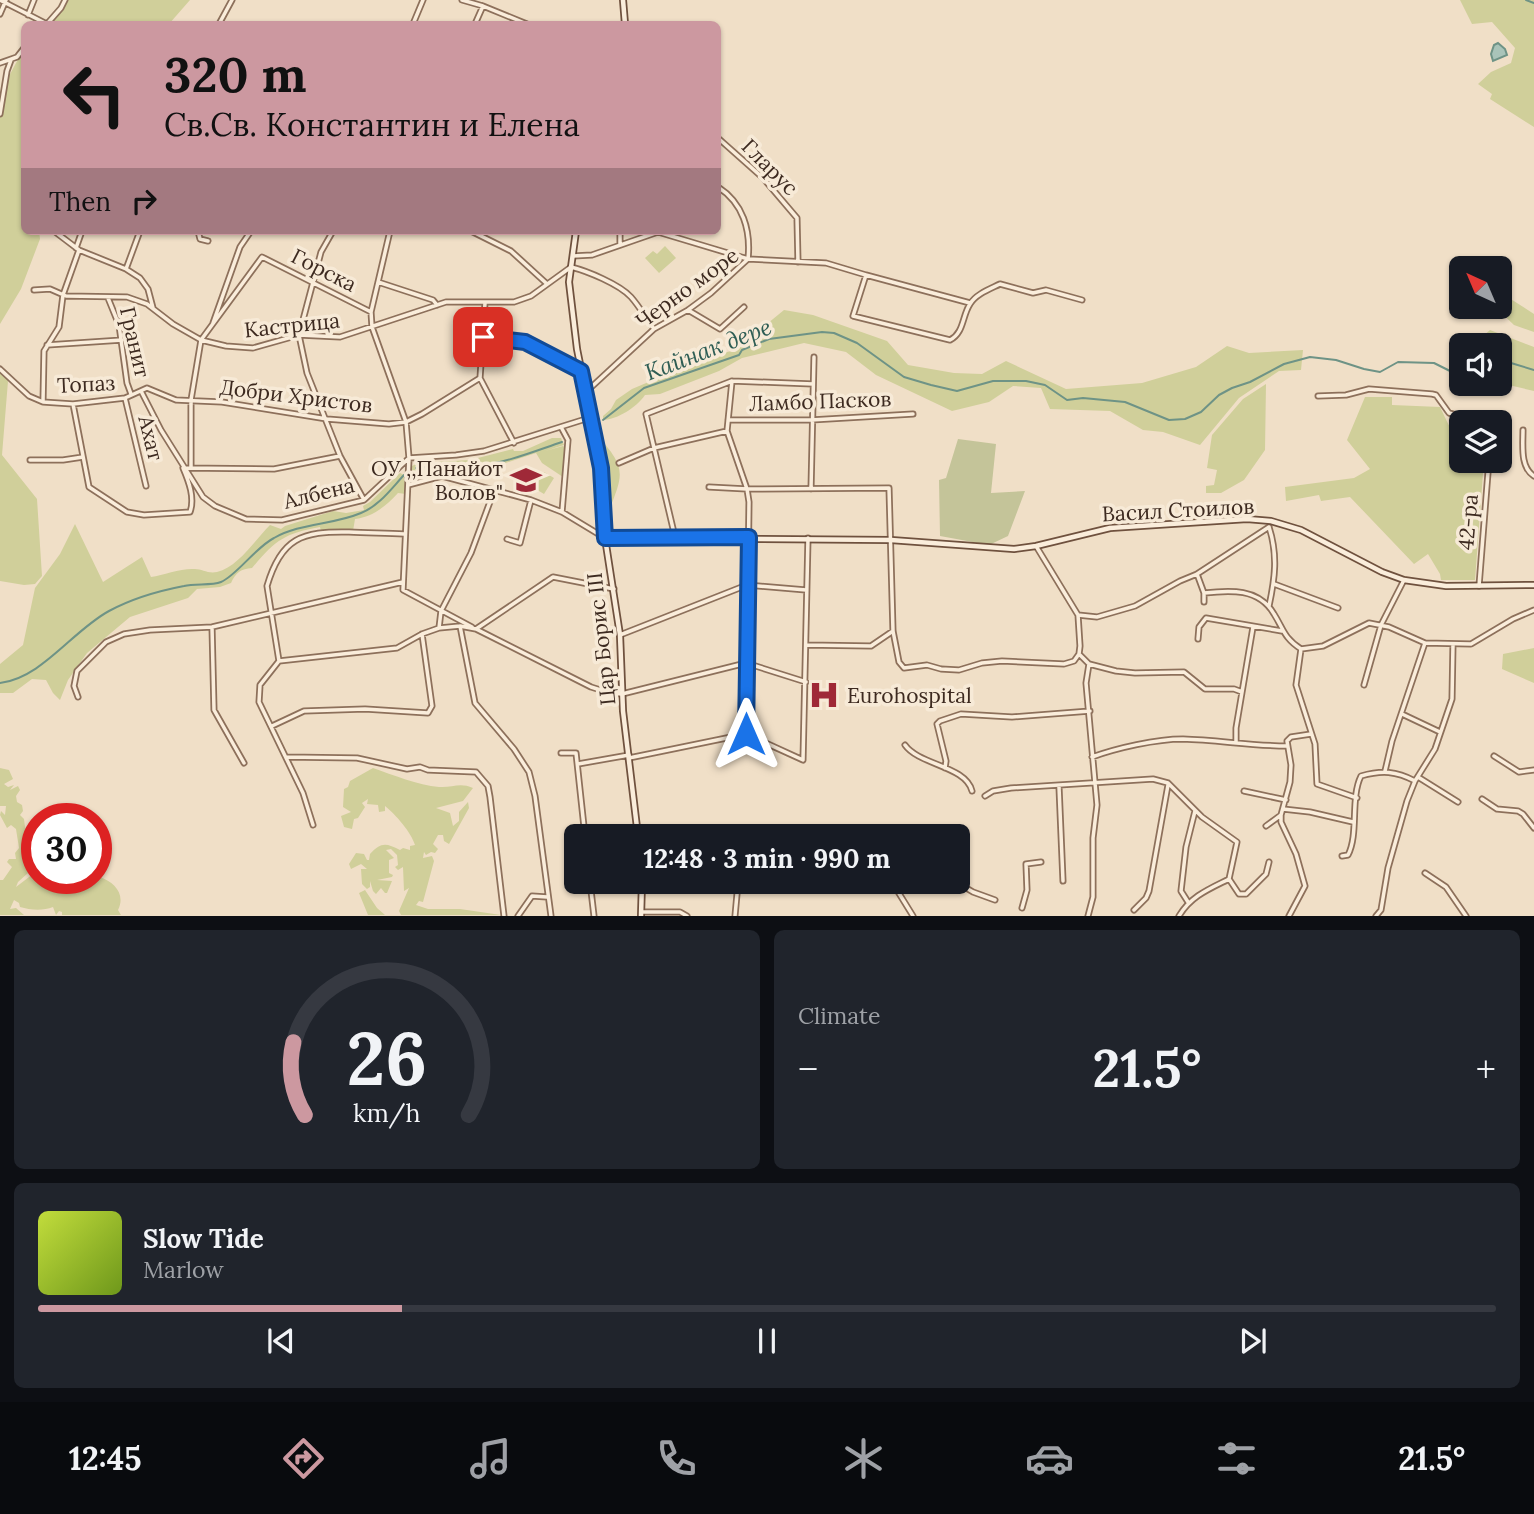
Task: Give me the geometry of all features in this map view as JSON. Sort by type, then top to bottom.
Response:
[{"type":"street","points":[[28,15],[34,0]]},
{"type":"street","points":[[50,21],[65,0]]},
{"type":"street","points":[[221,21],[232,0]]},
{"type":"street","points":[[414,21],[423,0]]},
{"type":"street","points":[[462,0],[520,21]]},
{"type":"street","points":[[624,0],[625,21]]},
{"type":"street","points":[[0,15],[4,1],[41,21]]},
{"type":"street","points":[[476,21],[483,6]]},
{"type":"street","points":[[0,114],[7,71],[11,60],[21,51]]},
{"type":"street","points":[[0,63],[11,60]]},
{"type":"street","name":"Гларус","points":[[721,141],[762,178],[797,218],[798,262]]},
{"type":"street","points":[[671,235],[748,259],[749,244],[744,218],[733,200],[721,190]]},
{"type":"street","points":[[59,235],[77,249],[134,274],[148,289],[153,310]]},
{"type":"street","points":[[43,402],[45,345],[59,327],[63,295],[81,235]]},
{"type":"street","points":[[126,269],[139,235]]},
{"type":"street","points":[[199,235],[200,239],[208,241]]},
{"type":"street","points":[[191,468],[191,400],[201,340],[213,325],[240,247],[248,235]]},
{"type":"street","points":[[331,235],[321,252],[299,335],[307,373],[340,456],[364,500]]},
{"type":"street","points":[[389,235],[371,312],[372,327],[406,422],[409,458],[403,590],[591,687],[610,693],[622,694],[746,663],[806,682]]},
{"type":"street","points":[[479,235],[511,251],[546,283]]},
{"type":"street","name":"Цар Борис III","points":[[576,235],[569,282],[581,371],[601,468],[605,538],[620,635],[622,694],[637,824]]},
{"type":"street","points":[[620,235],[620,244]]},
{"type":"street","points":[[573,256],[592,256],[646,235]]},
{"type":"street","name":"Горска","points":[[213,325],[262,257],[371,312]]},
{"type":"street","name":"Черно море","points":[[586,392],[654,329],[711,293],[748,259],[826,263],[970,303]]},
{"type":"street","points":[[570,267],[591,272],[599,279],[619,287],[630,296],[654,329]]},
{"type":"street","name":"Кастрица","points":[[34,290],[50,289],[63,295],[127,297],[146,304],[201,340],[226,346],[253,348],[299,335],[340,337],[437,305],[458,302],[514,302],[531,296],[570,267]]},
{"type":"street","points":[[866,275],[853,316],[950,340],[957,336],[970,303],[1000,284],[1033,293],[1046,290],[1082,300]]},
{"type":"street","name":"Кастрица","points":[[378,282],[433,300],[437,305]]},
{"type":"street","name":"Гранит","points":[[108,298],[118,325],[131,394]]},
{"type":"street","points":[[485,303],[480,377],[514,443]]},
{"type":"street","points":[[688,310],[720,328],[744,307]]},
{"type":"street","points":[[483,337],[525,342],[581,371]]},
{"type":"street","points":[[45,345],[121,340]]},
{"type":"street","points":[[811,489],[814,357]]},
{"type":"street","name":"Топаз","points":[[0,369],[29,396],[43,402],[73,404],[125,398],[141,391]]},
{"type":"street","name":"Добри Христов","points":[[141,391],[153,388],[170,398],[184,401],[222,401],[327,419],[389,424],[406,422],[422,414],[480,377]]},
{"type":"street","points":[[675,537],[646,414],[732,381],[813,384]]},
{"type":"street","points":[[732,381],[727,431],[747,489],[749,537],[746,734]]},
{"type":"street","points":[[1318,396],[1346,395],[1369,389],[1432,394],[1449,413]]},
{"type":"street","name":"Албена","points":[[141,391],[157,424],[203,497],[215,506],[246,519],[282,520],[364,500],[409,458]]},
{"type":"street","name":"Ахат","points":[[125,398],[146,486]]},
{"type":"street","points":[[73,404],[89,487],[127,512],[144,515],[190,512],[190,484],[183,468],[274,469],[340,456]]},
{"type":"street","name":"Ламбо Пасков","points":[[728,420],[811,420],[913,414]]},
{"type":"street","points":[[409,458],[456,456],[484,451],[592,417]]},
{"type":"street","points":[[561,427],[568,444],[562,512]]},
{"type":"street","points":[[1523,430],[1524,464],[1534,476]]},
{"type":"street","name":"Ламбо Пасков","points":[[619,463],[654,449],[727,431]]},
{"type":"street","points":[[30,460],[83,457]]},
{"type":"street","name":"42-ра","points":[[1479,586],[1488,473]]},
{"type":"street","points":[[408,485],[442,476],[531,500],[562,512],[605,538]]},
{"type":"street","points":[[709,487],[889,488],[893,631],[899,662],[901,667],[908,669],[927,665],[959,670],[982,663],[1002,661],[1064,664],[1074,661],[1079,654],[1079,615],[1036,547]]},
{"type":"street","points":[[439,628],[441,611],[471,553],[494,491]]},
{"type":"street","points":[[507,539],[520,543],[531,500]]},
{"type":"street","name":"Васил Стоилов","points":[[605,538],[891,540],[1014,549],[1036,547],[1110,528],[1247,519],[1315,536],[1382,572],[1404,580],[1438,586],[1534,585]]},
{"type":"street","points":[[1079,615],[1097,618],[1118,612],[1197,574],[1270,524],[1274,545],[1274,584],[1269,606]]},
{"type":"street","points":[[279,662],[267,586],[281,553],[297,539],[316,533],[404,534]]},
{"type":"street","points":[[577,762],[629,756],[746,734],[803,760],[808,538]]},
{"type":"street","points":[[1197,574],[1204,602]]},
{"type":"street","points":[[313,825],[303,793],[275,739],[272,726],[262,710],[258,693],[265,676],[279,662],[397,648],[439,628],[460,626],[476,629],[553,577],[614,589]]},
{"type":"street","points":[[1364,685],[1381,625],[1404,580]]},
{"type":"street","points":[[78,697],[74,686],[77,671],[113,638],[138,631],[212,627],[403,582]]},
{"type":"street","points":[[1274,584],[1338,608]]},
{"type":"street","points":[[620,635],[747,585],[806,590]]},
{"type":"street","points":[[1203,593],[1231,590],[1245,592],[1269,606],[1286,638],[1301,649],[1323,646],[1366,623],[1381,625],[1424,643],[1471,644],[1534,610]]},
{"type":"street","points":[[1198,639],[1199,627],[1206,618],[1282,631]]},
{"type":"street","points":[[460,626],[475,703],[514,749],[529,772],[535,796],[551,915]]},
{"type":"street","points":[[212,627],[214,710],[244,763]]},
{"type":"street","points":[[1236,743],[1236,728],[1253,627]]},
{"type":"street","points":[[806,645],[871,646],[893,631]]},
{"type":"street","points":[[272,726],[304,712],[365,709],[425,714],[431,710],[432,704],[422,634]]},
{"type":"street","points":[[1385,771],[1424,643]]},
{"type":"street","points":[[1376,915],[1381,910],[1392,851],[1417,779],[1436,749],[1453,693],[1453,644]]},
{"type":"street","points":[[1301,649],[1296,685],[1315,744],[1317,786],[1357,798]]},
{"type":"street","points":[[1079,654],[1089,664],[1116,671],[1184,672],[1205,689],[1234,689],[1242,692]]},
{"type":"street","points":[[1088,915],[1093,897],[1093,838],[1097,804],[1086,683],[1089,664]]},
{"type":"street","points":[[945,768],[946,761],[937,724],[950,716],[961,714],[1012,717],[1090,711]]},
{"type":"street","points":[[1402,714],[1440,732]]},
{"type":"street","points":[[1289,915],[1305,887],[1296,854],[1281,822],[1291,772],[1287,741],[1290,737],[1311,734]]},
{"type":"street","points":[[1092,757],[1122,747],[1173,740],[1287,746]]},
{"type":"street","points":[[905,745],[913,753],[965,779],[972,789]]},
{"type":"street","points":[[561,753],[576,753],[584,824]]},
{"type":"street","points":[[1494,756],[1519,772],[1534,770]]},
{"type":"street","points":[[286,757],[357,758],[407,769],[421,767],[428,770],[475,772],[488,786],[504,915]]},
{"type":"street","points":[[1342,856],[1348,855],[1350,851],[1361,776],[1385,771],[1399,773],[1417,779],[1458,802]]},
{"type":"street","points":[[985,796],[993,791],[1011,788],[1153,779],[1168,783],[1195,811],[1237,842],[1229,879],[1239,894],[1244,895],[1264,877],[1269,862]]},
{"type":"street","points":[[1134,911],[1149,891],[1168,783]]},
{"type":"street","points":[[1059,787],[1063,881]]},
{"type":"street","points":[[1244,791],[1286,800]]},
{"type":"street","points":[[1482,799],[1497,809],[1518,811],[1534,828]]},
{"type":"street","points":[[1283,809],[1353,822]]},
{"type":"street","points":[[1188,902],[1181,891],[1186,847],[1195,811]]},
{"type":"street","points":[[1266,825],[1281,815]]},
{"type":"street","points":[[1023,908],[1027,890],[1026,864],[1041,862]]},
{"type":"street","points":[[1425,873],[1446,887],[1466,915]]},
{"type":"street","points":[[1179,915],[1188,902],[1229,879]]},
{"type":"street","points":[[970,890],[995,900]]},
{"type":"street","points":[[592,894],[594,915]]},
{"type":"street","points":[[642,894],[641,914],[680,912],[686,915]]},
{"type":"street","points":[[735,915],[737,894]]},
{"type":"street","points":[[900,894],[913,915]]},
{"type":"street","points":[[518,915],[532,896],[547,897]]},
{"type":"shaded area","points":[[65,0],[190,0],[172,21],[48,21]]},
{"type":"shaded area","points":[[1460,0],[1534,0],[1534,127],[1490,99],[1492,94],[1478,84],[1491,72],[1511,63],[1515,48],[1492,22],[1472,24]]},
{"type":"shaded area","points":[[1498,43],[1507,55],[1493,61],[1491,54],[1494,45]]},
{"type":"shaded area","points":[[21,54],[21,235],[40,235],[40,239],[21,289],[0,324],[0,93]]},
{"type":"shaded area","points":[[665,246],[676,258],[659,273],[645,258],[653,251],[657,254]]},
{"type":"shaded area","points":[[1512,300],[1534,314],[1534,332],[1514,325],[1508,319],[1512,319]]},
{"type":"shaded area","points":[[784,310],[813,315],[887,341],[908,365],[954,373],[982,374],[1006,361],[1066,389],[1142,383],[1196,367],[1227,346],[1249,353],[1303,350],[1301,370],[1279,371],[1239,398],[1200,445],[1163,432],[1143,430],[1110,411],[1050,409],[1041,388],[1013,386],[989,402],[952,411],[876,375],[846,352],[804,343],[742,358],[719,371],[660,394],[645,395],[626,412],[603,420],[603,416],[616,400],[632,389],[708,357],[735,350]]},
{"type":"shaded area","points":[[1512,338],[1534,347],[1534,391],[1512,386]]},
{"type":"shaded area","points":[[0,369],[8,381],[2,455],[37,499],[42,576],[35,584],[0,581]]},
{"type":"shaded area","points":[[1266,384],[1265,450],[1244,480],[1221,493],[1206,493],[1206,486],[1214,485],[1217,470],[1207,468],[1212,435],[1243,399]]},
{"type":"shaded area","points":[[1365,397],[1392,397],[1392,405],[1440,407],[1449,426],[1449,473],[1483,473],[1475,580],[1441,580],[1428,554],[1414,564],[1350,497],[1321,501],[1319,495],[1286,501],[1285,487],[1354,478],[1370,469],[1347,440]]},
{"type":"shaded area","points":[[596,434],[614,457],[620,474],[606,519]]},
{"type":"shaded area","points":[[552,438],[561,438],[564,445],[545,451],[563,446],[566,448],[563,477],[542,463],[536,453],[475,473],[446,472],[412,476],[412,466],[418,463],[470,460],[513,449],[523,451]]},
{"type":"shaded area","points":[[544,472],[554,478],[544,494],[534,488]]},
{"type":"shaded area","points":[[400,473],[404,475],[406,494],[398,493],[379,510],[355,519],[353,531],[321,531],[320,527],[297,532],[274,545],[252,568],[239,572],[231,583],[197,589],[188,598],[130,617],[87,653],[68,680],[60,700],[46,680],[32,679],[13,693],[0,693],[0,664],[23,645],[35,588],[60,554],[75,524],[103,582],[142,557],[151,577],[190,569],[217,572],[239,559],[270,525],[281,529],[333,511],[346,513],[364,510],[363,506]]},
{"type":"shaded area","points":[[1534,648],[1534,683],[1502,669],[1503,654]]},
{"type":"shaded area","points":[[0,768],[9,770],[13,779],[4,784],[8,787],[14,785],[10,790],[18,786],[20,790],[16,796],[17,802],[21,804],[21,879],[16,887],[21,883],[21,894],[112,894],[112,884],[120,894],[118,910],[121,915],[62,915],[59,911],[56,915],[53,907],[28,909],[20,907],[14,900],[10,909],[16,908],[24,915],[0,915],[0,880],[3,880],[12,867],[7,862],[9,859],[16,859],[15,853],[19,848],[16,829],[11,825],[7,828],[0,815],[1,811],[5,815],[6,806],[0,806]]},
{"type":"shaded area","points":[[373,768],[431,786],[464,785],[473,788],[463,801],[436,808],[450,813],[453,826],[459,821],[459,812],[468,802],[469,808],[449,844],[444,841],[443,835],[438,835],[433,844],[438,849],[435,853],[426,855],[424,852],[423,858],[432,856],[434,861],[423,902],[419,901],[416,905],[428,909],[460,909],[501,915],[401,915],[399,911],[409,888],[404,891],[403,867],[398,870],[395,867],[398,865],[397,855],[391,849],[386,850],[394,858],[389,860],[389,873],[393,875],[377,880],[392,881],[387,893],[381,888],[376,894],[370,881],[370,887],[367,889],[362,884],[361,869],[367,869],[361,864],[351,869],[349,864],[356,853],[364,854],[369,860],[370,854],[377,847],[387,845],[400,850],[410,850],[410,846],[415,845],[407,829],[394,814],[385,806],[385,811],[379,812],[378,805],[367,804],[368,799],[362,803],[365,807],[358,818],[354,819],[352,829],[344,827],[341,816],[351,812],[343,807],[344,789],[350,781]]},
{"type":"shaded area","points":[[365,890],[385,915],[368,915],[359,893]]},
{"type":"green space","points":[[958,439],[996,444],[991,493],[1025,491],[1008,536],[989,545],[940,536],[939,480],[946,478]]},
{"type":"waterway","points":[[1526,0],[1534,3]]},
{"type":"waterway","name":"Кайнак дере","points":[[603,420],[644,388],[739,355],[742,350],[769,339],[822,332],[834,333],[857,343],[904,377],[931,385],[957,391],[993,381],[1026,381],[1045,385],[1067,400],[1083,398],[1125,402],[1169,420],[1185,419],[1201,412],[1219,395],[1232,388],[1284,364],[1310,357],[1336,360],[1380,372],[1398,362],[1434,363],[1449,370]]},
{"type":"waterway","name":"Кайнак дере","points":[[1512,363],[1534,370]]},
{"type":"waterway","name":"Кайнак дере","points":[[416,468],[488,464],[562,442]]},
{"type":"waterway","name":"Кайнак дере","points":[[0,683],[30,672],[95,620],[118,606],[165,590],[221,582],[267,542],[284,533],[350,517],[367,510],[384,497],[404,475]]},
{"type":"place","name":"ОУ ,,Панайот Волов\"","points":[[526,480]]},
{"type":"place","name":"Eurohospital","points":[[824,695]]},
{"type":"route","points":[[483,337],[525,342],[581,371],[601,468],[605,538],[749,537],[746,734]]}]
